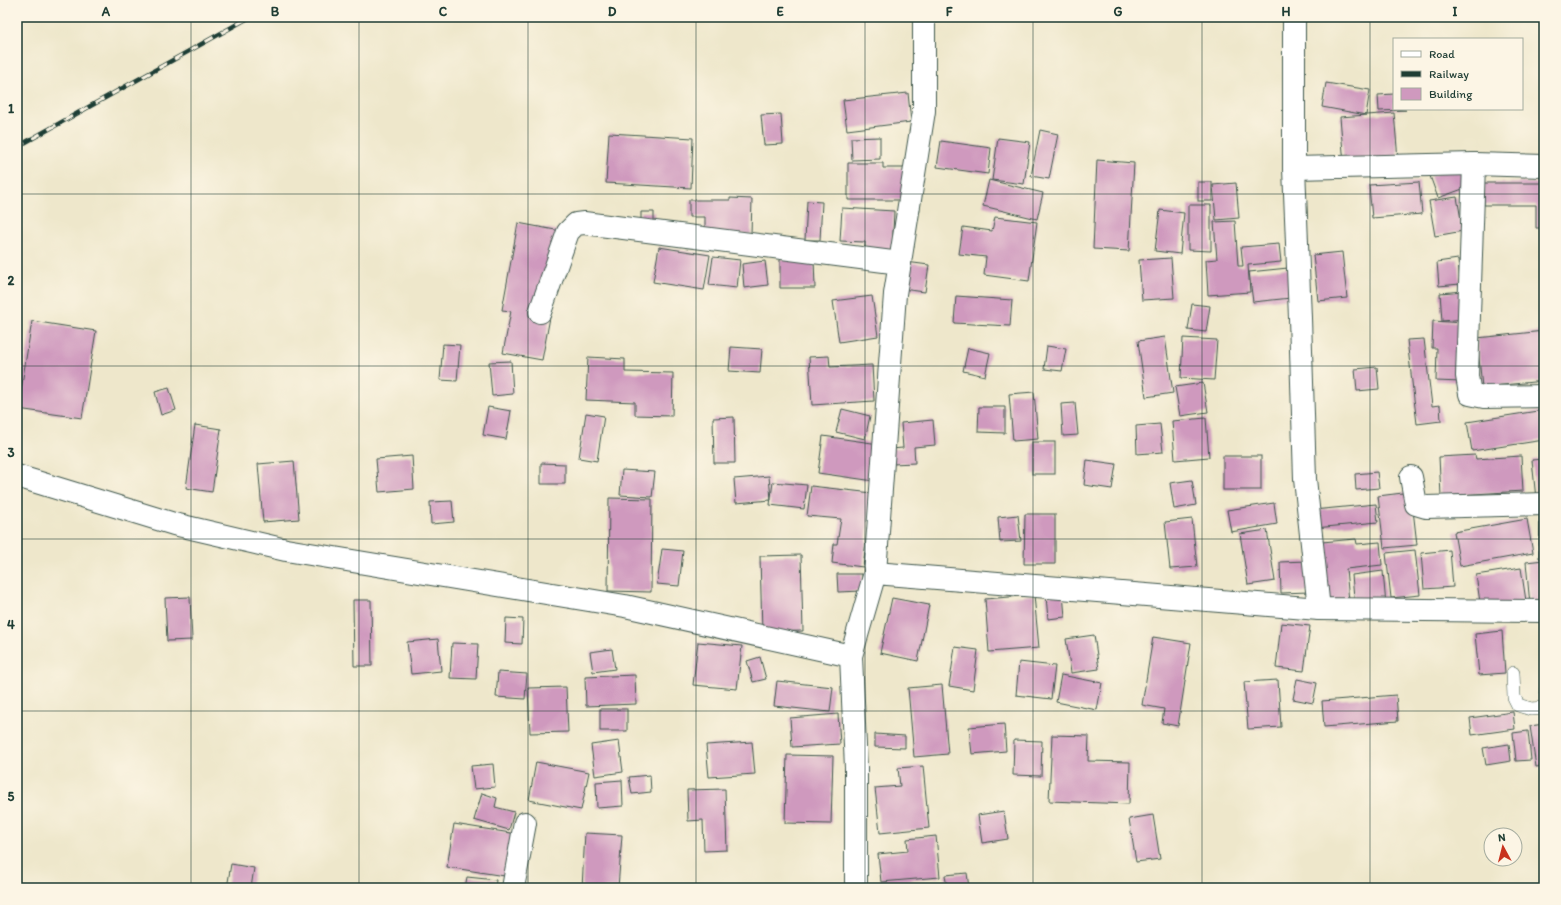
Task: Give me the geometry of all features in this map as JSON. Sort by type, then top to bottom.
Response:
[{"type":"street","points":[[856,888],[856,768],[851,656],[875,573],[895,294],[924,111],[924,17]]},
{"type":"street","points":[[1294,17],[1294,168],[1305,479],[1319,609]]},
{"type":"street","points":[[1294,168],[1474,164],[1544,166]]},
{"type":"street","points":[[1474,164],[1467,376],[1470,394],[1484,397],[1544,396]]},
{"type":"street","points":[[540,312],[568,232],[576,224],[584,223],[900,263]]},
{"type":"street","points":[[17,476],[174,524],[286,550],[625,606],[851,656]]},
{"type":"street","points":[[1411,477],[1414,499],[1416,504],[1420,506],[1544,504]]},
{"type":"street","points":[[875,573],[1319,609],[1544,611]]},
{"type":"street","points":[[513,888],[525,823]]},
{"type":"lane","points":[[1513,673],[1514,697],[1518,705],[1522,708],[1544,708]]},
{"type":"building","points":[[1326,83],[1370,90],[1366,115],[1322,107]]},
{"type":"building","points":[[908,93],[911,122],[847,130],[843,100]]},
{"type":"building","points":[[1393,94],[1393,110],[1406,110],[1379,111],[1378,95]]},
{"type":"building","points":[[1394,113],[1398,159],[1344,164],[1340,117]]},
{"type":"building","points":[[781,114],[783,144],[764,145],[761,115]]},
{"type":"building","points":[[1040,130],[1058,134],[1049,179],[1031,176]]},
{"type":"building","points":[[609,133],[693,138],[691,188],[606,183]]},
{"type":"building","points":[[880,137],[880,159],[852,160],[851,138]]},
{"type":"building","points":[[998,138],[1030,142],[1024,184],[992,180]]},
{"type":"building","points":[[941,141],[991,148],[988,174],[937,167]]},
{"type":"building","points":[[1097,160],[1134,163],[1129,251],[1093,249]]},
{"type":"building","points":[[848,163],[883,163],[883,168],[904,168],[904,200],[848,200]]},
{"type":"building","points":[[1460,166],[1468,187],[1438,198],[1430,176]]},
{"type":"building","points":[[989,180],[1043,193],[1037,219],[983,206]]},
{"type":"building","points":[[1198,182],[1212,182],[1212,201],[1198,201]]},
{"type":"building","points":[[1419,182],[1422,214],[1372,218],[1369,185]]},
{"type":"building","points":[[1236,183],[1239,218],[1216,220],[1213,185]]},
{"type":"building","points":[[1484,183],[1544,183],[1544,228],[1536,228],[1536,205],[1484,205]]},
{"type":"building","points":[[1457,197],[1463,231],[1435,236],[1429,201]]},
{"type":"building","points":[[730,198],[752,199],[751,234],[705,234],[705,217],[689,217],[689,200],[730,200]]},
{"type":"building","points":[[807,201],[822,202],[820,240],[805,240]]},
{"type":"building","points":[[1188,205],[1211,205],[1211,251],[1188,250]]},
{"type":"building","points":[[842,208],[894,211],[892,253],[865,252],[865,242],[840,241]]},
{"type":"building","points":[[1160,210],[1184,213],[1180,254],[1155,251]]},
{"type":"building","points":[[641,212],[654,212],[654,229],[641,228]]},
{"type":"building","points":[[995,217],[1037,222],[1029,281],[984,275],[986,257],[959,254],[963,227],[992,231]]},
{"type":"building","points":[[1235,221],[1238,266],[1243,266],[1241,247],[1279,244],[1281,262],[1248,265],[1250,292],[1208,295],[1206,260],[1217,259],[1214,222]]},
{"type":"building","points":[[518,223],[566,232],[542,360],[503,353],[511,311],[502,310]]},
{"type":"building","points":[[659,247],[710,255],[704,290],[653,282]]},
{"type":"building","points":[[1342,252],[1347,298],[1318,301],[1313,255]]},
{"type":"building","points":[[713,257],[740,260],[737,288],[709,285]]},
{"type":"building","points":[[1171,258],[1174,298],[1142,300],[1139,260]]},
{"type":"building","points":[[780,259],[814,259],[815,288],[780,288]]},
{"type":"building","points":[[1458,259],[1460,284],[1439,286],[1437,262]]},
{"type":"building","points":[[765,261],[768,285],[744,288],[742,264]]},
{"type":"building","points":[[906,262],[929,265],[925,292],[902,289]]},
{"type":"building","points":[[1288,268],[1291,298],[1253,302],[1249,272]]},
{"type":"building","points":[[1463,291],[1465,319],[1442,321],[1440,293]]},
{"type":"building","points":[[872,296],[878,336],[839,342],[833,301]]},
{"type":"building","points":[[956,296],[1012,300],[1010,326],[954,323]]},
{"type":"building","points":[[1192,304],[1210,306],[1206,332],[1188,330]]},
{"type":"building","points":[[32,321],[96,331],[82,418],[18,409]]},
{"type":"building","points":[[1433,321],[1464,323],[1461,382],[1436,381],[1437,348],[1432,348]]},
{"type":"building","points":[[1544,331],[1544,381],[1482,387],[1477,338]]},
{"type":"building","points":[[1165,337],[1173,393],[1146,397],[1138,341]]},
{"type":"building","points":[[1183,338],[1217,340],[1214,380],[1181,378]]},
{"type":"building","points":[[1424,339],[1432,406],[1440,405],[1441,421],[1417,424],[1407,340]]},
{"type":"building","points":[[443,344],[460,345],[457,381],[440,380]]},
{"type":"building","points":[[1047,346],[1066,349],[1062,371],[1044,369]]},
{"type":"building","points":[[731,347],[762,349],[760,373],[729,371]]},
{"type":"building","points":[[968,348],[990,353],[985,376],[963,371]]},
{"type":"building","points":[[829,356],[830,367],[872,365],[874,401],[812,405],[809,357]]},
{"type":"building","points":[[588,357],[625,359],[625,372],[673,373],[672,416],[635,415],[635,402],[586,400]]},
{"type":"building","points":[[511,361],[513,394],[492,396],[489,362]]},
{"type":"building","points":[[1377,367],[1379,389],[1357,391],[1355,369]]},
{"type":"building","points":[[1203,383],[1208,412],[1180,416],[1175,387]]},
{"type":"building","points":[[169,388],[176,410],[161,415],[155,392]]},
{"type":"building","points":[[1034,392],[1038,439],[1013,441],[1009,394]]},
{"type":"building","points":[[1075,403],[1078,435],[1063,436],[1061,404]]},
{"type":"building","points":[[488,407],[511,411],[506,439],[483,435]]},
{"type":"building","points":[[979,407],[1005,407],[1005,433],[978,432]]},
{"type":"building","points":[[842,409],[870,416],[865,439],[836,432]]},
{"type":"building","points":[[1544,410],[1544,440],[1472,451],[1467,422]]},
{"type":"building","points":[[586,413],[604,416],[597,461],[579,458]]},
{"type":"building","points":[[734,417],[735,463],[714,463],[713,418]]},
{"type":"building","points":[[1206,418],[1209,457],[1175,460],[1172,421]]},
{"type":"building","points":[[933,420],[935,445],[914,447],[915,463],[892,464],[891,449],[903,448],[901,423]]},
{"type":"building","points":[[1160,424],[1163,452],[1137,454],[1136,426]]},
{"type":"building","points":[[195,425],[221,429],[212,492],[186,488]]},
{"type":"building","points":[[823,436],[879,444],[874,481],[818,473]]},
{"type":"building","points":[[1032,442],[1055,442],[1055,474],[1032,474]]},
{"type":"building","points":[[1475,455],[1476,459],[1521,456],[1523,491],[1441,496],[1439,457]]},
{"type":"building","points":[[412,456],[414,489],[379,492],[376,459]]},
{"type":"building","points":[[1223,456],[1261,456],[1261,490],[1223,490]]},
{"type":"building","points":[[1544,459],[1544,498],[1536,499],[1532,460]]},
{"type":"building","points":[[1087,460],[1116,464],[1112,489],[1084,485]]},
{"type":"building","points":[[294,461],[299,519],[263,522],[258,464]]},
{"type":"building","points":[[541,463],[565,464],[565,484],[541,484]]},
{"type":"building","points":[[622,470],[655,472],[652,497],[620,495]]},
{"type":"building","points":[[1377,472],[1379,488],[1356,490],[1355,474]]},
{"type":"building","points":[[769,476],[771,500],[736,503],[734,479]]},
{"type":"building","points":[[1192,480],[1196,505],[1174,509],[1170,483]]},
{"type":"building","points":[[773,482],[807,485],[804,509],[770,505]]},
{"type":"building","points":[[811,486],[872,493],[863,567],[832,563],[834,544],[837,544],[841,519],[807,516]]},
{"type":"building","points":[[1411,492],[1417,545],[1384,548],[1378,496]]},
{"type":"building","points":[[609,498],[652,499],[651,592],[608,591]]},
{"type":"building","points":[[452,501],[454,522],[431,524],[430,502]]},
{"type":"building","points":[[1274,503],[1277,524],[1231,532],[1227,510]]},
{"type":"building","points":[[1376,504],[1378,522],[1315,528],[1313,510]]},
{"type":"building","points":[[1025,514],[1055,514],[1055,564],[1024,564]]},
{"type":"building","points":[[1018,515],[1021,541],[1000,542],[998,517]]},
{"type":"building","points":[[1540,516],[1544,516],[1544,559],[1539,558]]},
{"type":"building","points":[[1192,519],[1197,567],[1170,569],[1165,522]]},
{"type":"building","points":[[1527,519],[1533,553],[1460,566],[1454,532]]},
{"type":"building","points":[[1267,530],[1275,581],[1248,585],[1240,534]]},
{"type":"building","points":[[1356,539],[1357,544],[1380,542],[1382,565],[1346,569],[1349,601],[1327,603],[1322,542]]},
{"type":"building","points":[[662,549],[683,551],[679,586],[657,584]]},
{"type":"building","points":[[1415,550],[1420,595],[1391,598],[1386,553]]},
{"type":"building","points":[[1450,550],[1453,587],[1424,589],[1421,553]]},
{"type":"building","points":[[801,555],[803,631],[762,632],[760,556]]},
{"type":"building","points":[[1544,560],[1544,603],[1530,605],[1526,562]]},
{"type":"building","points":[[1307,561],[1309,592],[1281,593],[1280,562]]},
{"type":"building","points":[[1521,568],[1526,601],[1481,609],[1476,575]]},
{"type":"building","points":[[1383,571],[1386,605],[1355,608],[1352,575]]},
{"type":"building","points":[[837,574],[862,574],[862,591],[838,592]]},
{"type":"building","points":[[1063,594],[1065,617],[1048,619],[1046,596]]},
{"type":"building","points":[[1034,595],[1039,648],[989,652],[985,599]]},
{"type":"building","points":[[190,597],[192,640],[167,641],[165,598]]},
{"type":"building","points":[[892,598],[929,605],[918,661],[880,653]]},
{"type":"building","points":[[353,600],[371,600],[372,666],[354,666]]},
{"type":"building","points":[[506,618],[523,619],[522,644],[505,643]]},
{"type":"building","points":[[1281,623],[1310,626],[1304,671],[1276,668]]},
{"type":"building","points":[[1502,631],[1505,673],[1479,675],[1475,634]]},
{"type":"building","points":[[1094,635],[1099,669],[1071,673],[1066,639]]},
{"type":"building","points":[[1153,637],[1191,643],[1178,726],[1162,723],[1164,709],[1142,705]]},
{"type":"building","points":[[438,639],[441,671],[411,674],[407,642]]},
{"type":"building","points":[[698,642],[742,646],[737,689],[693,685]]},
{"type":"building","points":[[452,643],[478,644],[476,679],[450,678]]},
{"type":"building","points":[[955,647],[978,650],[973,690],[949,686]]},
{"type":"building","points":[[612,649],[615,669],[593,672],[590,652]]},
{"type":"building","points":[[760,657],[766,679],[753,682],[747,661]]},
{"type":"building","points":[[1019,662],[1055,666],[1051,699],[1016,695]]},
{"type":"building","points":[[498,672],[527,674],[525,699],[496,697]]},
{"type":"building","points":[[635,675],[636,704],[586,706],[585,677]]},
{"type":"building","points":[[1061,675],[1102,683],[1097,710],[1056,702]]},
{"type":"building","points":[[1297,679],[1317,683],[1313,703],[1293,699]]},
{"type":"building","points":[[1278,680],[1281,727],[1248,729],[1244,682]]},
{"type":"building","points":[[777,681],[833,687],[830,712],[774,706]]},
{"type":"building","points":[[942,685],[948,754],[914,757],[908,688]]},
{"type":"building","points":[[566,687],[568,732],[530,733],[528,688]]},
{"type":"building","points":[[1540,688],[1544,688],[1544,703],[1541,704]]},
{"type":"building","points":[[1396,695],[1398,721],[1324,727],[1322,701]]},
{"type":"building","points":[[600,709],[627,709],[627,731],[600,731]]},
{"type":"building","points":[[1513,712],[1515,729],[1472,735],[1470,718]]},
{"type":"building","points":[[838,714],[840,744],[792,747],[790,718]]},
{"type":"building","points":[[1004,724],[1006,751],[972,754],[969,727]]},
{"type":"building","points":[[1544,724],[1544,766],[1536,767],[1530,726]]},
{"type":"building","points":[[1528,731],[1531,760],[1516,761],[1513,733]]},
{"type":"building","points":[[875,734],[905,736],[905,748],[875,747]]},
{"type":"building","points":[[1052,735],[1089,736],[1088,761],[1130,762],[1129,804],[1049,801]]},
{"type":"building","points":[[1014,740],[1042,741],[1041,776],[1013,775]]},
{"type":"building","points":[[619,741],[623,772],[595,776],[591,745]]},
{"type":"building","points":[[752,742],[755,774],[709,777],[706,745]]},
{"type":"building","points":[[1509,744],[1511,761],[1486,765],[1483,748]]},
{"type":"building","points":[[787,755],[833,756],[831,824],[785,823]]},
{"type":"building","points":[[536,762],[589,772],[581,810],[529,800]]},
{"type":"building","points":[[493,764],[495,787],[474,789],[471,766]]},
{"type":"building","points":[[923,766],[929,828],[880,833],[875,788],[900,786],[898,768]]},
{"type":"building","points":[[650,775],[651,792],[632,794],[629,777]]},
{"type":"building","points":[[622,780],[623,806],[597,808],[596,782]]},
{"type":"building","points":[[725,789],[727,850],[704,851],[703,820],[688,821],[687,790]]},
{"type":"building","points":[[482,793],[497,798],[495,807],[514,812],[509,830],[474,820]]},
{"type":"building","points":[[1004,811],[1008,839],[982,843],[978,815]]},
{"type":"building","points":[[1153,815],[1160,859],[1136,862],[1129,819]]},
{"type":"building","points":[[454,824],[517,834],[511,877],[447,867]]},
{"type":"building","points":[[585,833],[622,835],[618,888],[582,888]]},
{"type":"building","points":[[936,836],[940,877],[881,882],[878,854],[908,851],[907,839]]},
{"type":"building","points":[[231,864],[254,868],[251,888],[227,888]]},
{"type":"building","points":[[967,873],[969,888],[947,888],[945,875]]},
{"type":"building","points":[[467,877],[496,880],[495,888],[465,888]]},
{"type":"railway","points":[[17,147],[250,17]]}]
